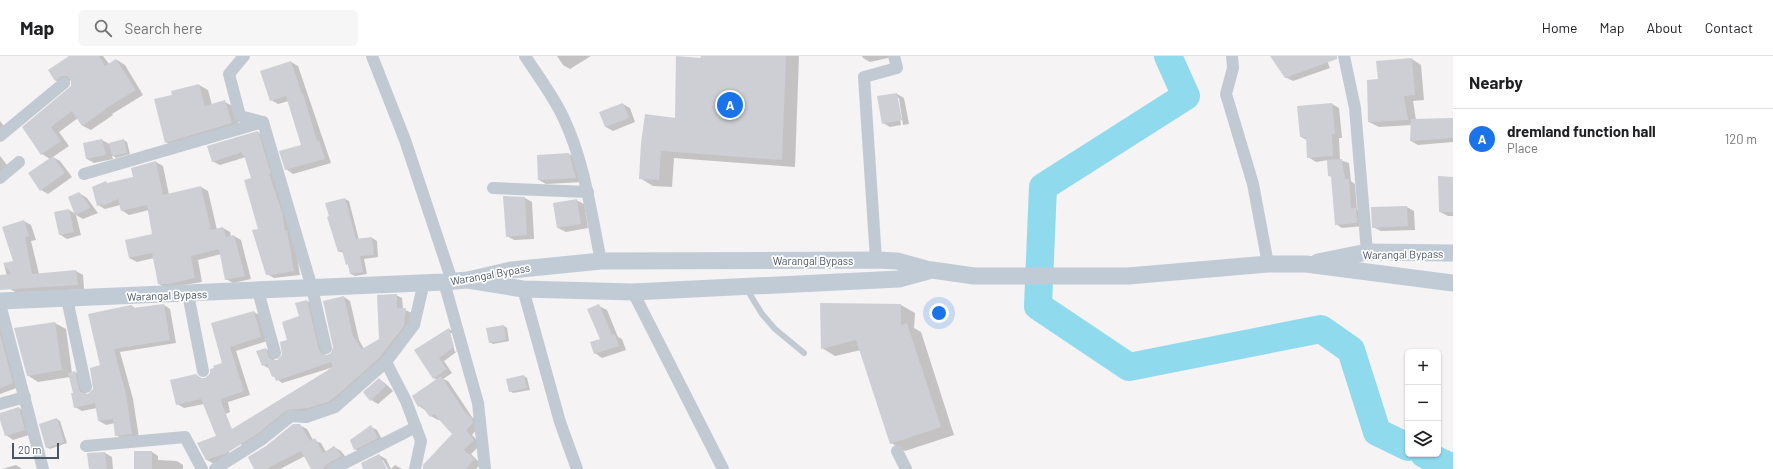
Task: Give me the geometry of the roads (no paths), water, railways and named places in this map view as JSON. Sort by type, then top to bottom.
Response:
[{"type":"main road","name":"Warangal Bypass","points":[[1306,264],[1367,252],[1453,253]]},
{"type":"main road","name":"Warangal Bypass","points":[[0,302],[455,281],[511,270],[601,261],[876,260],[897,261],[932,270],[974,276],[1128,276],[1268,264]]},
{"type":"main road","points":[[1268,264],[1306,264],[1453,283]]},
{"type":"main road","points":[[455,281],[524,289],[632,292],[899,279],[932,270]]},
{"type":"street","points":[[244,56],[229,74],[240,116],[263,122]]},
{"type":"street","points":[[372,56],[405,140],[455,281],[478,402],[485,469]]},
{"type":"street","points":[[525,56],[564,118],[588,192],[601,261]]},
{"type":"street","points":[[876,260],[864,77],[897,68],[894,56]]},
{"type":"street","points":[[1232,56],[1233,68],[1226,94],[1253,184],[1268,264]]},
{"type":"street","points":[[1344,56],[1355,108],[1367,252]]},
{"type":"street","points":[[0,136],[64,83]]},
{"type":"street","points":[[84,174],[263,122]]},
{"type":"street","points":[[263,122],[312,288],[326,348]]},
{"type":"street","points":[[0,178],[19,162]]},
{"type":"street","points":[[493,188],[588,192]]},
{"type":"street","points":[[215,469],[261,440],[291,416],[306,417],[335,407],[386,362],[414,325],[424,282]]},
{"type":"street","points":[[524,289],[560,422],[577,469]]},
{"type":"street","points":[[258,291],[275,353]]},
{"type":"street","points":[[632,292],[723,469]]},
{"type":"street","points":[[188,294],[203,371]]},
{"type":"street","points":[[67,299],[86,387]]},
{"type":"street","points":[[0,302],[43,469]]},
{"type":"street","points":[[386,362],[406,401],[422,441],[415,469]]},
{"type":"street","points":[[0,404],[25,397]]},
{"type":"street","points":[[333,469],[416,427]]},
{"type":"street","points":[[86,446],[186,437],[202,469]]},
{"type":"street","points":[[897,451],[906,469]]},
{"type":"lane","points":[[745,286],[762,314],[775,329],[804,353]]},
{"type":"waterway","points":[[1168,56],[1186,96],[1043,187],[1038,306],[1129,367],[1321,329],[1351,350],[1377,432],[1405,446]]},
{"type":"waterway","points":[[1430,457],[1453,468]]},
{"type":"place","name":"dremland function hall","points":[[730,105]]}]
